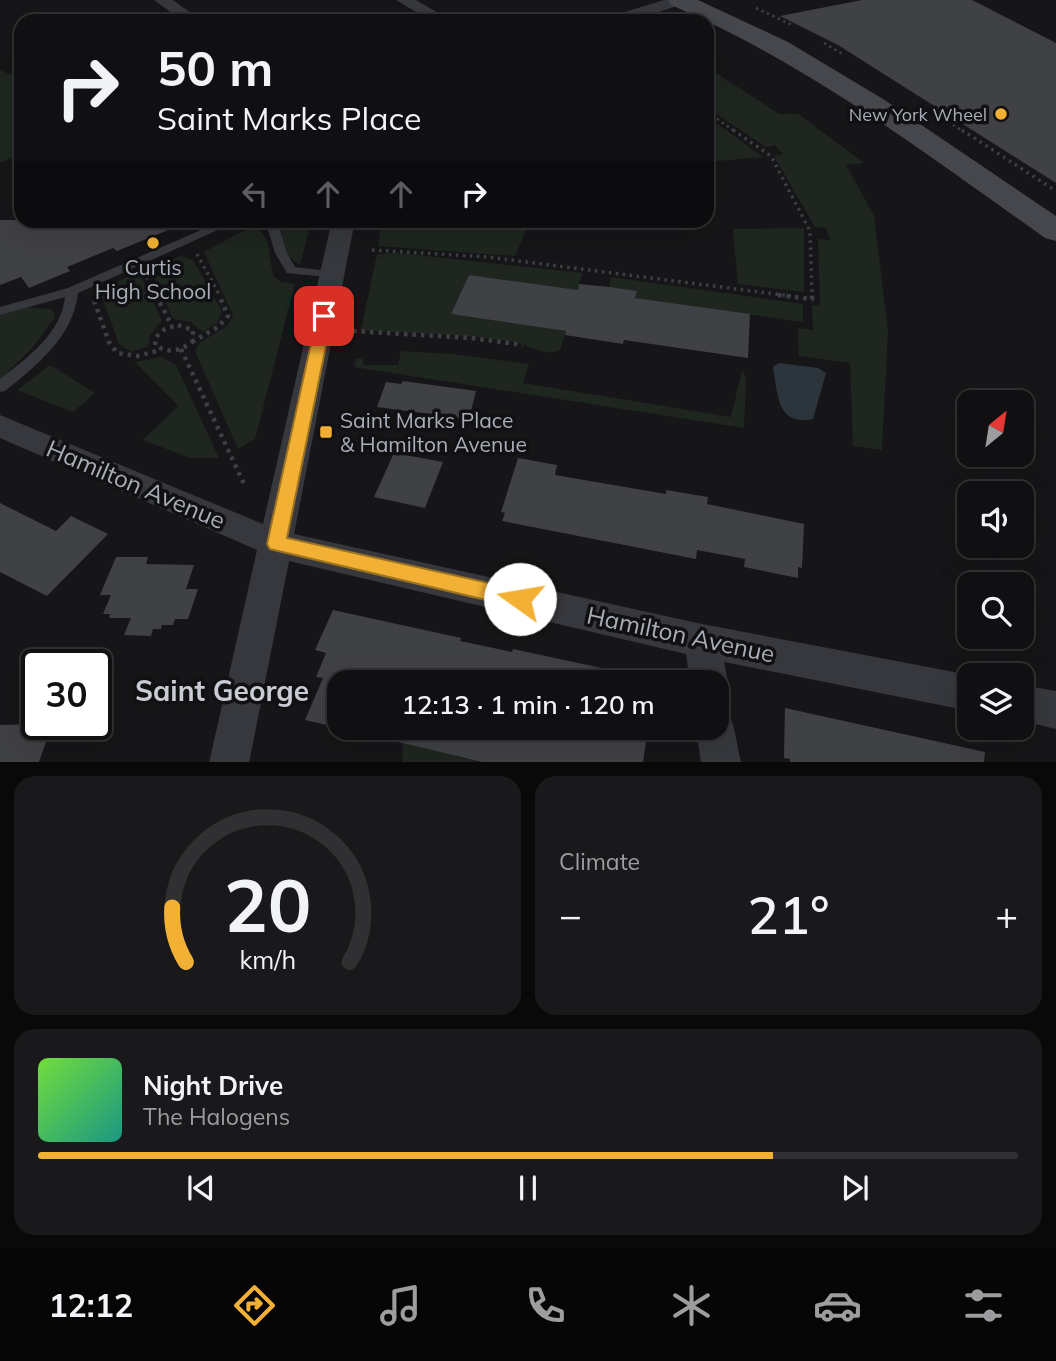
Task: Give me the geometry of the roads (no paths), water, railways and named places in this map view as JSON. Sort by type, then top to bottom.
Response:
[{"type":"main road","points":[[679,0],[712,14]]},
{"type":"main road","points":[[706,0],[773,29],[832,61],[1056,210]]},
{"type":"main road","points":[[714,15],[811,63],[1056,231]]},
{"type":"street","points":[[162,0],[183,14]]},
{"type":"street","points":[[404,0],[431,14]]},
{"type":"street","points":[[636,14],[679,0]]},
{"type":"street","points":[[229,762],[342,228]]},
{"type":"street","name":"Hamilton Avenue","points":[[0,425],[277,544],[702,640],[957,690]]},
{"type":"street","points":[[702,640],[707,670]]},
{"type":"street","points":[[1034,705],[1056,710]]},
{"type":"street","points":[[717,740],[721,762]]},
{"type":"lane","points":[[0,311],[72,291],[217,228]]},
{"type":"lane","points":[[273,228],[281,253],[290,270],[333,275]]},
{"type":"lane","points":[[0,387],[44,347],[57,330],[68,314],[72,291]]},
{"type":"place","name":"New York Wheel","points":[[1001,114]]},
{"type":"place","name":"Curtis High School","points":[[153,243]]},
{"type":"place","name":"Saint Marks Place & Hamilton Avenue","points":[[326,432]]},
{"type":"district","name":"Saint George","points":[[222,690]]}]
